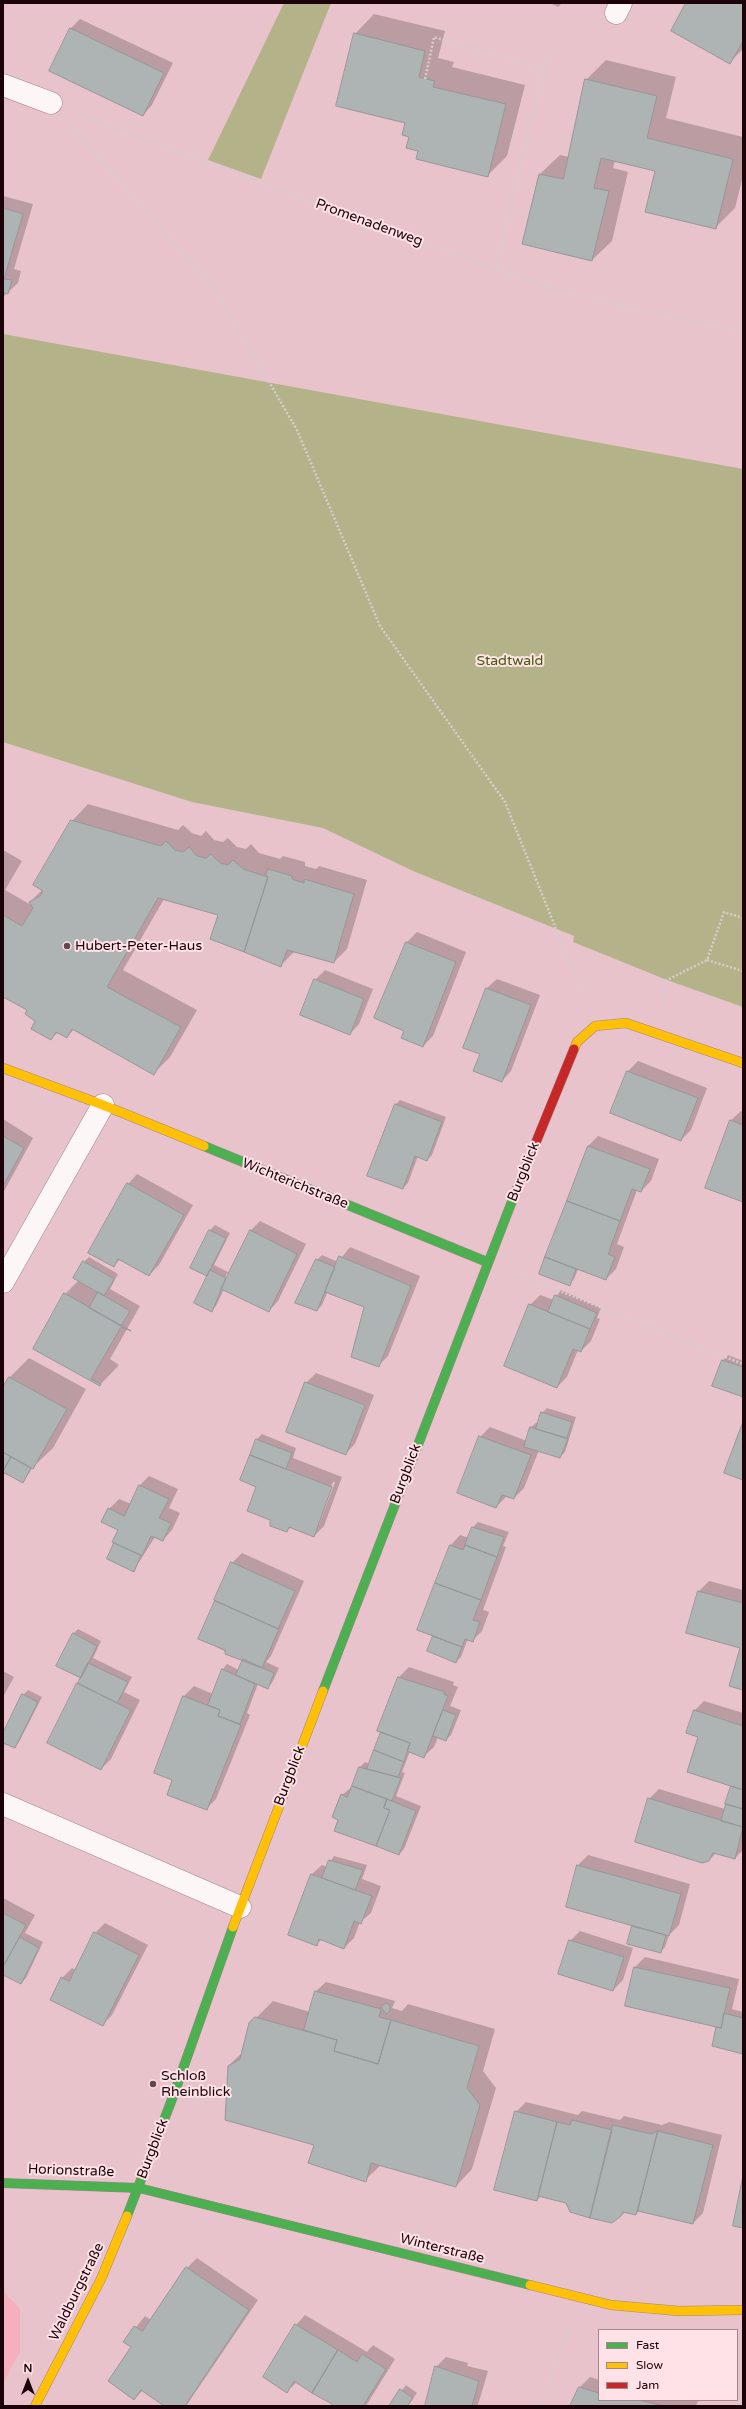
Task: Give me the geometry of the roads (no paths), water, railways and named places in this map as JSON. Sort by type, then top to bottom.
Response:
[{"type":"street","points":[[3,85],[51,103]]},
{"type":"street","name":"Burgblick","points":[[139,2188],[240,1908],[487,1262],[578,1042],[595,1026],[626,1023],[743,1063]]},
{"type":"street","name":"Wichterichstraße","points":[[3,1068],[104,1106],[487,1262]]},
{"type":"street","points":[[3,1282],[104,1106]]},
{"type":"street","points":[[3,1804],[240,1908]]},
{"type":"street","name":"Horionstraße","points":[[3,2183],[139,2188]]},
{"type":"street","name":"Winterstraße","points":[[139,2188],[581,2298],[611,2304],[678,2311],[743,2310]]},
{"type":"street","name":"Waldburgstraße","points":[[35,2406],[101,2279],[139,2188]]},
{"type":"place","name":"Hubert-Peter-Haus","points":[[67,946]]},
{"type":"place","name":"Schloß Rheinblick","points":[[153,2084]]},
{"type":"park label","name":"Stadtwald","points":[[510,661]]}]
